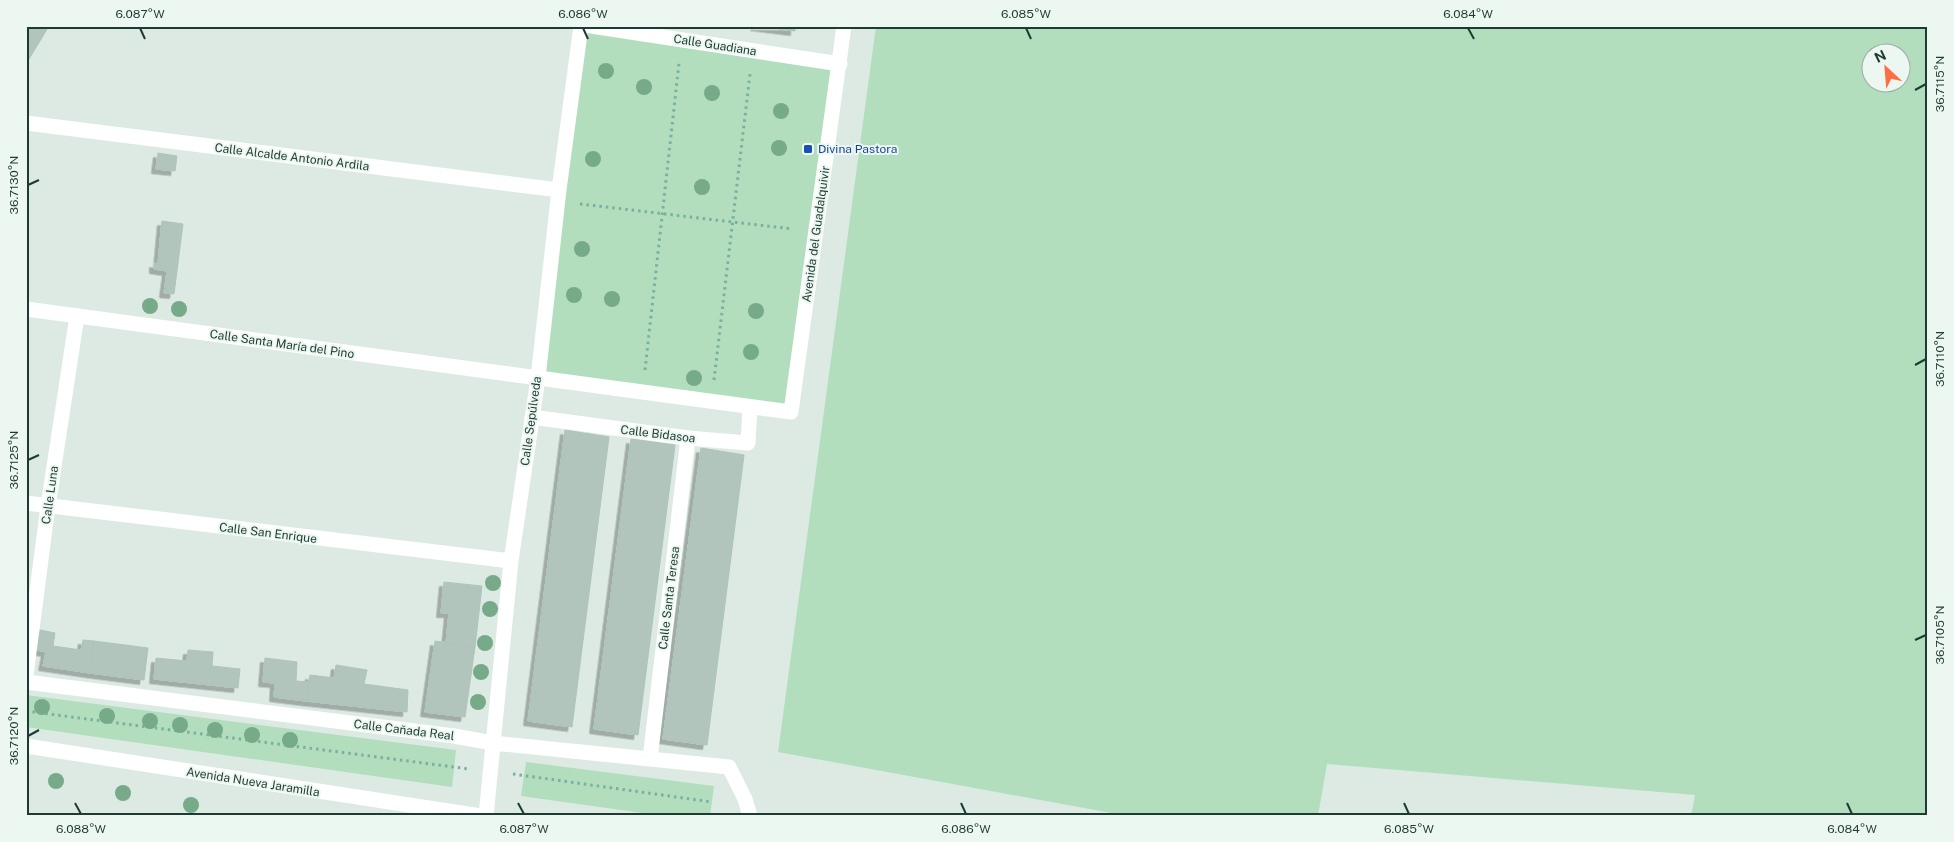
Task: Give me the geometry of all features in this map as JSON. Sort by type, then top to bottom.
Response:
[{"type":"street","name":"Calle Sepúlveda","points":[[486,816],[511,561],[538,378],[558,195],[581,26]]},
{"type":"street","name":"Calle Guadiana","points":[[591,26],[840,64]]},
{"type":"street","name":"Avenida del Guadalquivir","points":[[750,407],[791,412],[844,26]]},
{"type":"street","name":"Calle Alcalde Antonio Ardila","points":[[26,123],[558,195]]},
{"type":"street","name":"Calle Santa María del Pino","points":[[26,309],[538,378]]},
{"type":"street","name":"Calle Luna","points":[[26,675],[48,506],[77,316]]},
{"type":"street","points":[[538,378],[750,407]]},
{"type":"street","name":"Calle Bidasoa","points":[[532,417],[688,438],[748,443],[750,407]]},
{"type":"street","name":"Calle Santa Teresa","points":[[650,759],[688,438]]},
{"type":"street","name":"Calle San Enrique","points":[[26,503],[511,561]]},
{"type":"street","name":"Calle Cañada Real","points":[[26,682],[454,736],[493,743],[728,767],[746,799],[750,816]]},
{"type":"street","name":"Avenida Nueva Jaramilla","points":[[26,746],[481,816]]},
{"type":"path","points":[[642,392],[681,40]]},
{"type":"path","points":[[712,402],[753,50]]},
{"type":"path","points":[[558,195],[662,213],[816,231]]},
{"type":"path","points":[[26,711],[490,771],[712,802]]},
{"type":"green space","points":[[581,26],[840,64],[791,412],[538,378]]},
{"type":"green space","points":[[876,26],[1928,26],[1928,816],[1691,816],[1695,795],[1327,764],[1318,816],[1128,816],[778,752]]},
{"type":"green space","points":[[26,695],[456,750],[452,787],[26,727]]},
{"type":"green space","points":[[526,762],[714,786],[710,816],[664,816],[521,796]]},
{"type":"building","points":[[26,26],[49,26],[26,64]]},
{"type":"building","points":[[755,26],[795,26],[795,31]]},
{"type":"building","points":[[158,153],[177,156],[175,171],[156,169]]},
{"type":"building","points":[[162,221],[183,224],[174,294],[164,293],[167,271],[154,269],[154,263],[158,264]]},
{"type":"building","points":[[565,430],[609,437],[572,727],[528,721]]},
{"type":"building","points":[[631,439],[675,445],[638,735],[594,729]]},
{"type":"building","points":[[701,448],[744,455],[707,745],[663,739]]},
{"type":"building","points":[[444,582],[482,586],[475,647],[446,643],[449,613],[441,613]]},
{"type":"building","points":[[40,630],[55,633],[53,646],[81,650],[83,640],[94,641],[90,673],[43,666],[46,652],[37,650]]},
{"type":"building","points":[[94,641],[148,648],[144,680],[90,673]]},
{"type":"building","points":[[435,641],[475,647],[465,717],[425,712]]},
{"type":"building","points":[[188,650],[213,652],[212,666],[240,669],[238,688],[154,679],[156,658],[187,661]]},
{"type":"building","points":[[265,658],[297,662],[296,681],[309,682],[306,701],[274,697],[275,683],[263,682]]},
{"type":"building","points":[[336,665],[367,670],[364,684],[408,690],[407,712],[306,701],[310,675],[334,678]]},
{"type":"place","name":"Divina Pastora","points":[[808,149]]}]
